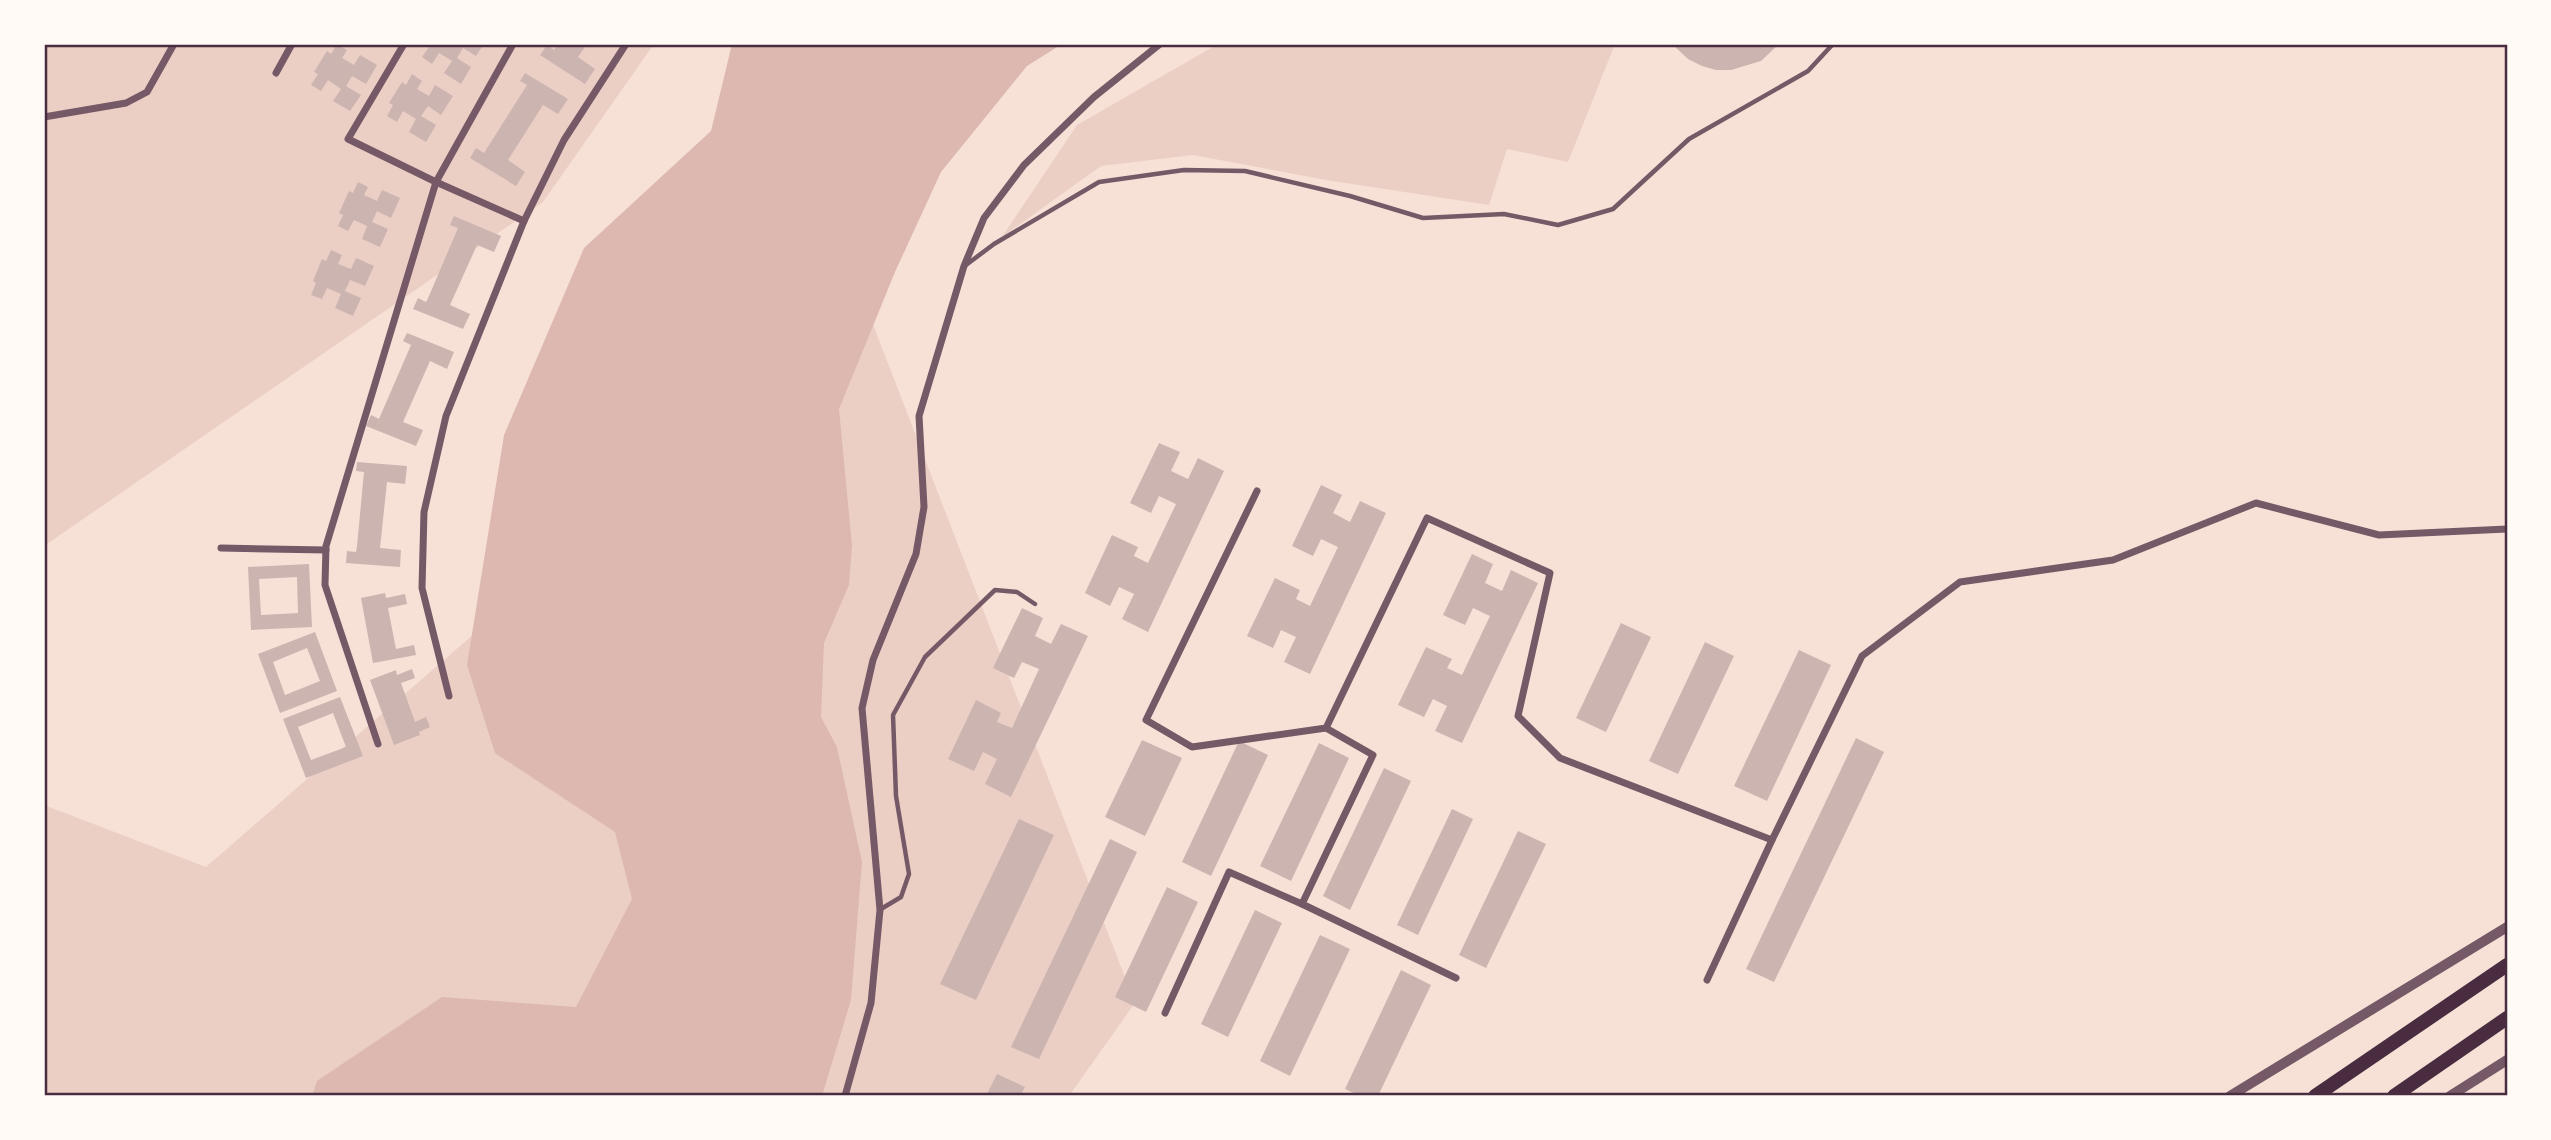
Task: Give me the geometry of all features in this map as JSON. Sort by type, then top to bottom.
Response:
[{"type":"highway","points":[[2315,1096],[2507,965]]},
{"type":"highway","points":[[2394,1096],[2507,1018]]},
{"type":"street","points":[[44,117],[126,103],[147,92],[174,44]]},
{"type":"street","points":[[276,73],[292,44]]},
{"type":"street","points":[[404,44],[348,139],[524,221]]},
{"type":"street","points":[[378,744],[325,585],[326,550],[436,182],[513,44]]},
{"type":"street","points":[[449,696],[422,587],[424,512],[446,416],[524,221],[564,140],[626,44]]},
{"type":"street","points":[[845,1096],[871,1003],[880,909],[862,708],[873,660],[916,554],[924,507],[919,416],[964,266],[984,218],[1024,165],[1094,97],[1160,44]]},
{"type":"street","points":[[1258,491],[1146,720],[1192,747],[1326,728],[1373,755],[1302,904]]},
{"type":"street","points":[[1707,980],[1862,656],[1960,582],[2113,560],[2256,503],[2379,535],[2507,529]]},
{"type":"street","points":[[1326,728],[1427,518],[1550,573],[1518,716],[1560,758],[1772,840]]},
{"type":"street","points":[[220,548],[326,550]]},
{"type":"street","points":[[1165,1013],[1229,873],[1302,904],[1456,978]]},
{"type":"street","points":[[2230,1096],[2507,927]]},
{"type":"street","points":[[2450,1096],[2507,1060]]},
{"type":"lane","points":[[964,266],[994,244],[1099,182],[1184,170],[1245,171],[1423,218],[1504,214],[1558,225],[1613,209],[1689,139],[1808,71],[1833,44]]},
{"type":"lane","points":[[880,909],[901,897],[909,874],[896,796],[894,715],[907,688],[926,657],[995,590],[1017,592],[1035,604]]},
{"type":"shaded area","points":[[44,44],[654,44],[543,202],[44,546]]},
{"type":"shaded area","points":[[732,44],[1062,44],[1027,66],[941,172],[895,272],[839,409],[852,545],[849,585],[824,643],[821,717],[837,747],[862,862],[851,1000],[822,1096],[312,1096],[317,1081],[442,997],[576,1007],[632,899],[615,832],[495,753],[467,665],[504,435],[584,248],[711,131]]},
{"type":"shaded area","points":[[1218,44],[1615,44],[1568,162],[1507,149],[1489,205],[1326,180],[1193,155],[1101,166],[1002,237],[1077,125]]},
{"type":"shaded area","points":[[862,296],[1135,1003],[1069,1096],[44,1096],[44,805],[206,867]]},
{"type":"building","points":[[337,44],[347,50],[342,58],[354,65],[360,55],[377,65],[366,84],[352,76],[346,86],[361,95],[350,111],[333,101],[341,89],[328,80],[321,91],[311,85],[318,74],[314,72],[327,51],[331,54]]},
{"type":"building","points":[[424,44],[484,44],[476,56],[463,48],[457,58],[471,67],[461,84],[444,73],[452,61],[439,53],[432,64],[422,57],[429,47]]},
{"type":"building","points":[[558,44],[587,44],[578,57],[595,69],[585,84],[540,55],[547,45],[554,50]]},
{"type":"building","points":[[1672,44],[1779,44],[1761,61],[1731,70],[1716,70],[1688,59]]},
{"type":"building","points":[[525,73],[568,99],[558,114],[543,105],[508,160],[525,172],[516,186],[470,158],[476,148],[484,153],[527,85],[520,81]]},
{"type":"building","points":[[412,74],[422,81],[417,89],[429,96],[435,85],[453,96],[441,115],[428,106],[421,116],[436,125],[426,142],[409,132],[416,119],[403,111],[397,122],[387,116],[393,105],[389,103],[402,82],[406,85]]},
{"type":"building","points":[[358,182],[368,187],[364,195],[377,201],[382,190],[400,198],[391,218],[377,211],[372,222],[388,229],[380,247],[362,239],[367,226],[354,220],[348,231],[338,226],[343,215],[339,213],[349,191],[353,193]]},
{"type":"building","points":[[454,216],[501,236],[494,252],[477,245],[450,305],[470,314],[463,329],[413,309],[418,298],[426,302],[429,296],[458,228],[450,225]]},
{"type":"building","points":[[331,250],[342,255],[338,264],[351,269],[356,258],[374,266],[365,286],[350,280],[345,291],[361,298],[353,316],[335,308],[341,294],[327,288],[322,299],[311,295],[316,283],[313,281],[322,259],[326,261]]},
{"type":"building","points":[[407,333],[454,352],[447,369],[430,361],[403,422],[423,430],[416,446],[366,426],[371,415],[379,419],[411,345],[403,341]]},
{"type":"building","points":[[1159,443],[1180,452],[1171,471],[1188,479],[1198,458],[1224,471],[1148,632],[1122,619],[1134,594],[1119,587],[1110,606],[1085,593],[1112,535],[1138,547],[1134,556],[1148,563],[1176,504],[1159,496],[1151,513],[1130,503]]},
{"type":"building","points":[[357,462],[407,466],[405,484],[387,482],[380,548],[401,550],[400,567],[346,563],[347,551],[356,552],[357,546],[364,472],[356,471]]},
{"type":"building","points":[[1321,485],[1342,495],[1333,513],[1350,522],[1360,501],[1386,513],[1310,674],[1284,662],[1296,637],[1281,630],[1273,648],[1247,636],[1275,578],[1300,590],[1296,599],[1310,606],[1338,547],[1321,539],[1313,556],[1292,546]]},
{"type":"building","points":[[1472,554],[1493,564],[1485,583],[1502,591],[1511,570],[1538,583],[1462,743],[1435,731],[1447,706],[1433,699],[1424,717],[1398,705],[1426,647],[1452,659],[1447,668],[1462,675],[1490,616],[1473,608],[1465,625],[1443,615]]},
{"type":"building","points":[[309,564],[312,627],[251,630],[248,567]],"holes":[[[297,577],[298,613],[261,615],[259,579]]]},
{"type":"building","points":[[385,593],[386,598],[405,594],[407,604],[388,608],[396,649],[414,645],[416,655],[373,663],[361,598]]},
{"type":"building","points":[[1022,608],[1043,618],[1035,636],[1051,644],[1061,624],[1088,636],[1011,797],[985,784],[997,759],[983,752],[974,771],[948,759],[976,700],[1001,713],[997,722],[1012,728],[1039,669],[1022,662],[1014,678],[993,668]]},
{"type":"building","points":[[1621,623],[1651,637],[1606,732],[1576,718]]},
{"type":"building","points":[[315,632],[337,691],[280,713],[258,654]],"holes":[[[307,648],[320,681],[285,695],[273,662]]]},
{"type":"building","points":[[1705,642],[1734,656],[1678,774],[1649,761]]},
{"type":"building","points":[[1799,650],[1831,665],[1767,801],[1734,786]]},
{"type":"building","points":[[412,669],[415,678],[401,683],[415,722],[426,717],[430,727],[419,732],[420,735],[394,745],[370,680],[396,670],[397,675]]},
{"type":"building","points":[[340,697],[363,756],[306,778],[283,719]],"holes":[[[333,713],[346,747],[311,760],[298,727]]]},
{"type":"building","points":[[1856,738],[1884,752],[1774,982],[1746,969]]},
{"type":"building","points":[[1142,740],[1182,758],[1145,836],[1105,817]]},
{"type":"building","points":[[1239,741],[1268,755],[1211,876],[1182,862]]},
{"type":"building","points":[[1319,743],[1349,758],[1291,881],[1260,866]]},
{"type":"building","points":[[1384,768],[1411,781],[1350,910],[1323,896]]},
{"type":"building","points":[[1452,809],[1473,819],[1418,935],[1397,925]]},
{"type":"building","points":[[1019,819],[1054,835],[976,1000],[940,984]]},
{"type":"building","points":[[1518,831],[1546,844],[1486,968],[1459,955]]},
{"type":"building","points":[[1110,839],[1137,852],[1039,1059],[1011,1047]]},
{"type":"building","points":[[1167,887],[1198,902],[1146,1012],[1115,997]]},
{"type":"building","points":[[1255,910],[1282,923],[1228,1037],[1201,1024]]},
{"type":"building","points":[[1320,935],[1350,949],[1290,1076],[1260,1061]]},
{"type":"building","points":[[1401,970],[1431,985],[1378,1096],[1360,1096],[1345,1089]]},
{"type":"building","points":[[997,1074],[1025,1087],[1020,1096],[986,1096]]}]
